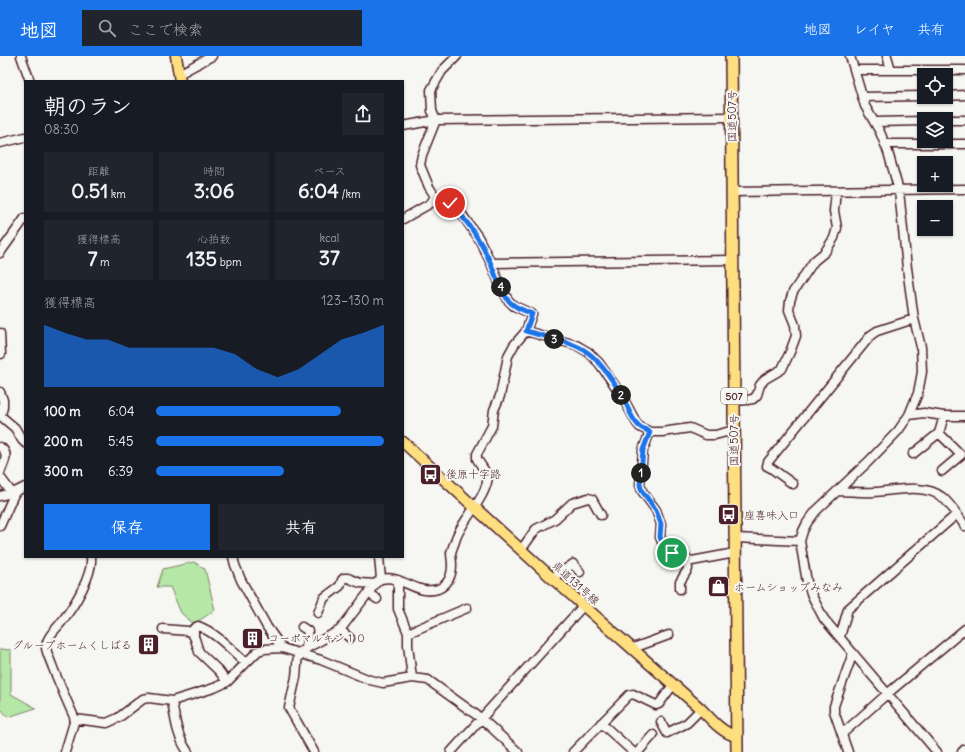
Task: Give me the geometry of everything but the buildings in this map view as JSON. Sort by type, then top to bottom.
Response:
[{"type":"highway","name":"国道507号","points":[[732,56],[736,752]]},
{"type":"main road","points":[[176,56],[178,79]]},
{"type":"main road","name":"県道131号線","points":[[404,443],[583,606],[701,709],[726,733],[736,736]]},
{"type":"street","points":[[21,56],[30,80]]},
{"type":"street","points":[[178,79],[212,56]]},
{"type":"street","points":[[318,613],[324,598],[340,586],[339,577],[348,578],[360,583],[389,578],[430,591],[439,589],[446,584],[452,566],[451,552],[458,532],[483,493],[488,479],[488,476],[477,459],[477,454],[492,426],[494,410],[500,396],[508,356],[514,345],[526,331],[532,314],[514,306],[508,300],[478,238],[463,216],[450,203],[436,196],[429,188],[420,165],[422,155],[436,120],[432,111],[431,90],[442,71],[456,56]]},
{"type":"street","points":[[850,56],[865,106],[875,122],[888,152],[899,191],[914,319],[921,347],[922,372],[918,393],[909,415],[898,432],[816,511],[807,523],[800,541],[807,582],[812,596],[824,619],[937,752]]},
{"type":"street","points":[[887,56],[891,70]]},
{"type":"street","points":[[855,70],[965,70]]},
{"type":"street","points":[[953,96],[965,95]]},
{"type":"street","points":[[862,97],[917,96]]},
{"type":"street","points":[[404,126],[436,120],[732,117]]},
{"type":"street","points":[[953,120],[965,120]]},
{"type":"street","points":[[875,122],[917,121]]},
{"type":"street","points":[[0,143],[24,137]]},
{"type":"street","points":[[885,144],[965,144]]},
{"type":"street","points":[[732,192],[965,189]]},
{"type":"street","points":[[734,401],[754,398],[757,395],[760,385],[765,379],[782,369],[796,336],[795,325],[789,310],[790,301],[793,292],[814,261],[825,252],[834,238],[837,228],[834,211],[836,191]]},
{"type":"street","points":[[404,218],[431,203],[436,196]]},
{"type":"street","points":[[2,248],[24,219]]},
{"type":"street","points":[[491,263],[733,260]]},
{"type":"street","points":[[793,484],[767,466],[768,462],[870,335],[876,331],[914,319]]},
{"type":"street","points":[[526,331],[576,345],[588,352],[612,380],[636,422],[640,427],[650,432],[690,428],[706,435],[715,435],[734,430]]},
{"type":"street","points":[[0,333],[1,354]]},
{"type":"street","points":[[0,392],[4,406],[1,414],[2,417],[15,428],[24,442]]},
{"type":"street","points":[[909,415],[924,413],[944,416],[965,416]]},
{"type":"street","points":[[913,454],[939,433],[944,416]]},
{"type":"street","points":[[650,432],[643,450],[640,485],[642,491],[656,510],[661,524],[660,537],[663,544],[672,553],[692,561],[736,553]]},
{"type":"street","points":[[939,433],[961,455],[942,472]]},
{"type":"street","points":[[0,446],[6,454],[6,459],[0,473]]},
{"type":"street","points":[[0,477],[13,493]]},
{"type":"street","points":[[0,496],[13,493],[24,488]]},
{"type":"street","points":[[837,491],[872,492],[913,489],[930,490],[947,501],[965,526]]},
{"type":"street","points":[[0,526],[13,493]]},
{"type":"street","points":[[521,550],[536,529],[555,519],[572,503],[588,498],[592,499],[601,515]]},
{"type":"street","points":[[840,637],[848,609],[957,514]]},
{"type":"street","points":[[735,538],[800,541]]},
{"type":"street","points":[[65,752],[75,719],[67,703],[46,649],[51,633],[62,622],[78,598],[90,569],[91,558]]},
{"type":"street","points":[[233,558],[241,580],[267,627],[282,648]]},
{"type":"street","points":[[302,651],[340,630],[378,581],[379,558]]},
{"type":"street","points":[[680,589],[680,582],[688,569],[687,560]]},
{"type":"street","points":[[552,578],[573,564],[580,572]]},
{"type":"street","points":[[398,580],[398,609],[408,633],[412,678]]},
{"type":"street","points":[[368,593],[377,599]]},
{"type":"street","points":[[451,752],[583,606]]},
{"type":"street","points":[[408,633],[466,608]]},
{"type":"street","points":[[227,682],[219,671],[199,652],[194,636],[194,628],[198,626],[206,629],[218,637],[246,663]]},
{"type":"street","points":[[302,627],[308,631],[289,708],[314,752]]},
{"type":"street","points":[[163,629],[188,632],[192,633],[194,636]]},
{"type":"street","points":[[842,734],[887,694],[965,629]]},
{"type":"street","points":[[340,630],[350,638]]},
{"type":"street","points":[[633,650],[636,647],[669,635]]},
{"type":"street","points":[[75,719],[107,722],[118,718],[143,699],[149,698],[172,701],[214,688],[227,682],[258,651],[264,649],[282,648],[302,651],[370,680],[383,682],[412,678],[428,680],[482,719],[518,752]]},
{"type":"street","points":[[848,752],[836,717],[834,706],[853,653]]},
{"type":"street","points":[[573,752],[628,695],[634,694],[656,705],[659,704],[673,685]]},
{"type":"street","points":[[172,701],[179,736],[188,752]]},
{"type":"street","points":[[661,722],[667,732],[688,723],[701,709]]},
{"type":"street","points":[[601,723],[633,752]]},
{"type":"street","points":[[638,752],[653,735]]},
{"type":"street","points":[[962,752],[965,749]]},
{"type":"green space","points":[[194,562],[205,569],[215,610],[194,624],[181,613],[170,587],[157,587],[163,569]]},
{"type":"green space","points":[[0,649],[11,650],[11,694],[36,708],[8,717],[0,708]]},
{"type":"place","name":"後原十字路","points":[[430,474]]},
{"type":"place","name":"座喜味入口","points":[[728,515]]},
{"type":"place","name":"ホームショップみなみ","points":[[719,587]]},
{"type":"place","name":"コーポマルキン１０","points":[[252,638]]},
{"type":"place","name":"グループホームくしばる","points":[[148,645]]},
{"type":"route","points":[[450,203],[463,216],[478,238],[508,300],[514,306],[532,314],[526,331],[576,345],[588,352],[612,380],[636,422],[640,427],[650,432],[643,450],[640,485],[642,491],[656,510],[661,524],[660,537],[663,544],[672,553]]}]
